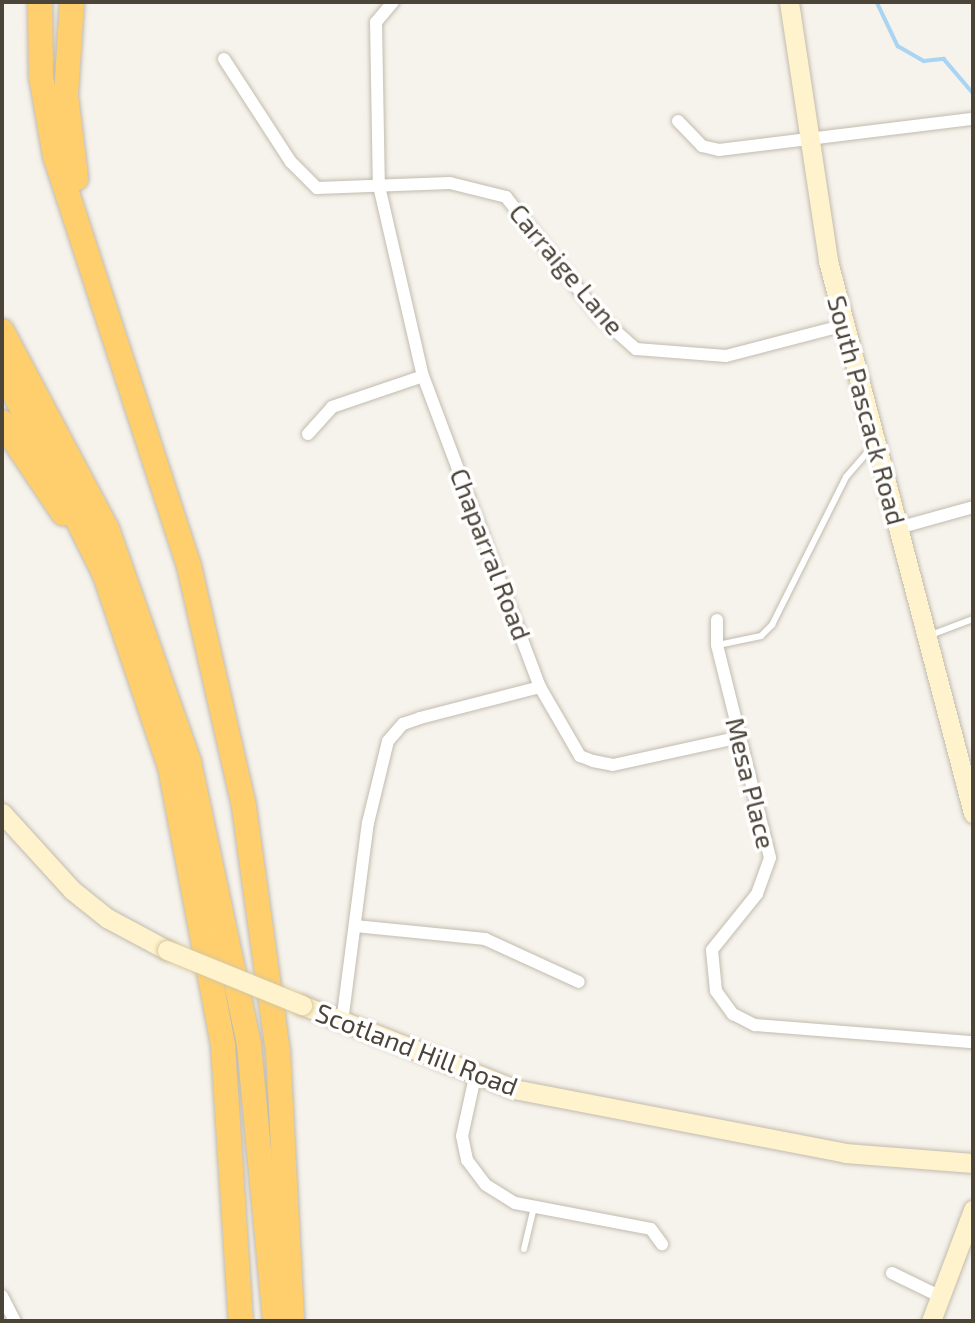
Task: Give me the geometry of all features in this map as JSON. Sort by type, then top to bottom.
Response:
[{"type":"highway","points":[[40,2],[50,136],[189,566],[244,807],[278,1051],[292,1321]]},
{"type":"highway","points":[[72,2],[68,133],[100,295]]},
{"type":"highway","points":[[2,331],[107,529],[189,762],[249,1045],[275,1321]]},
{"type":"highway","points":[[2,369],[89,537],[159,728],[218,1006],[236,1182],[241,1321]]},
{"type":"highway","points":[[2,422],[78,542],[159,728]]},
{"type":"street","name":"Chaparral Road","points":[[393,2],[376,22],[379,186],[422,376],[540,687],[580,756],[593,761],[613,765],[740,737]]},
{"type":"street","name":"South Pascack Road","points":[[789,2],[807,140],[845,325],[973,813]]},
{"type":"street","name":"Carraige Lane","points":[[224,59],[302,176],[317,188],[450,183],[506,197],[601,318],[636,349],[726,356],[845,325]]},
{"type":"street","points":[[678,121],[702,146],[719,150],[970,119]]},
{"type":"street","points":[[307,434],[332,407],[422,376]]},
{"type":"street","points":[[898,528],[973,507]]},
{"type":"street","name":"Mesa Place","points":[[717,620],[717,645],[770,858],[757,894],[712,950],[716,991],[733,1014],[778,1029],[973,1042]]},
{"type":"street","points":[[342,1022],[375,782],[388,741],[420,718],[540,687]]},
{"type":"street","name":"Scotland Hill Road","points":[[2,813],[72,890],[107,918],[166,950],[475,1077],[845,1153],[973,1163]]},
{"type":"street","points":[[355,926],[485,939],[579,982]]},
{"type":"street","points":[[475,1077],[461,1136],[467,1160],[486,1185],[515,1203],[651,1229],[662,1244]]},
{"type":"street","points":[[931,1321],[973,1210]]},
{"type":"street","points":[[892,1273],[941,1297]]},
{"type":"street","points":[[2,1296],[15,1321]]},
{"type":"lane","points":[[717,645],[761,636],[772,625],[846,477],[876,443]]},
{"type":"lane","points":[[927,636],[973,619]]},
{"type":"lane","points":[[524,1249],[534,1206]]},
{"type":"waterway","points":[[877,2],[898,46],[924,61],[944,59],[973,93]]}]
